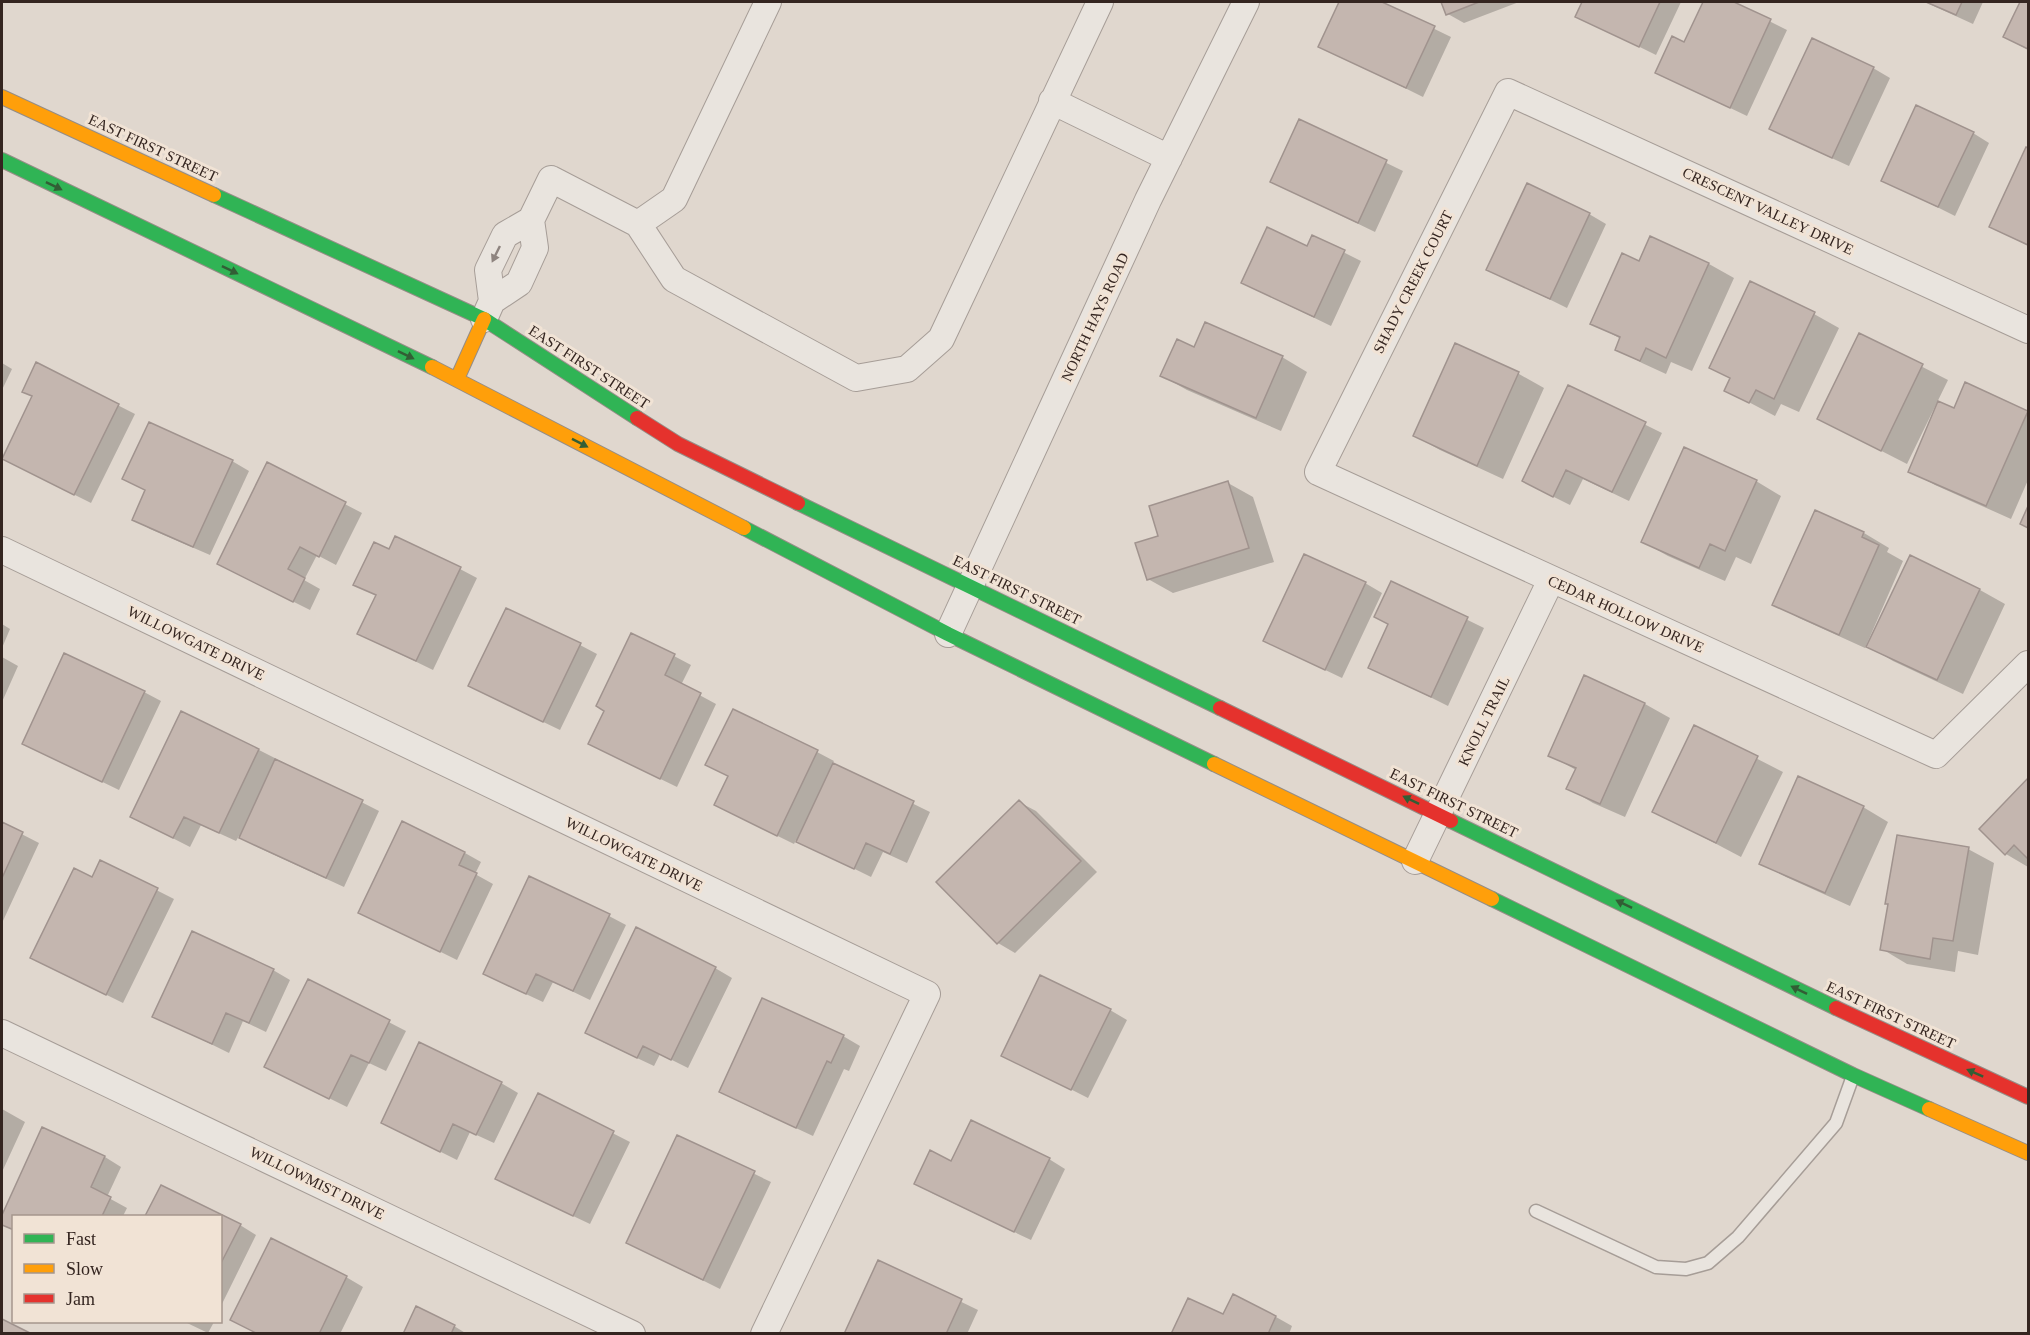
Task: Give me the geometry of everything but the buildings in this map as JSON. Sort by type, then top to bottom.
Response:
[{"type":"main road","name":"EAST FIRST STREET","points":[[2,97],[488,310],[678,444],[1439,814],[1872,1032],[2028,1097]]},
{"type":"main road","points":[[2,160],[457,379],[948,634],[1415,861],[2028,1153]]},
{"type":"main road","points":[[457,379],[488,310]]},
{"type":"street","points":[[638,224],[674,199],[768,2]]},
{"type":"street","points":[[488,310],[488,270],[505,236],[531,220],[550,179],[638,224],[674,279],[856,378],[907,369],[941,339],[1100,2]]},
{"type":"street","name":"NORTH HAYS ROAD","points":[[948,634],[1169,158],[1246,2]]},
{"type":"street","name":"CRESCENT VALLEY DRIVE","points":[[1508,92],[2028,330]]},
{"type":"street","name":"SHADY CREEK COURT","points":[[1317,472],[1508,92]]},
{"type":"street","points":[[1052,101],[1169,158]]},
{"type":"street","name":"CEDAR HOLLOW DRIVE","points":[[1317,472],[1936,755],[2028,664]]},
{"type":"street","name":"WILLOWGATE DRIVE","points":[[2,550],[927,994],[764,1334]]},
{"type":"street","name":"KNOLL TRAIL","points":[[1415,861],[1551,580]]},
{"type":"street","name":"WILLOWMIST DRIVE","points":[[2,1033],[632,1334]]},
{"type":"lane","points":[[1536,1210],[1656,1267],[1686,1269],[1708,1263],[1738,1237],[1836,1123],[1855,1070]]},
{"type":"traffic: fast","points":[[2,160],[432,367]]},
{"type":"traffic: fast","points":[[214,195],[484,319],[637,418]]},
{"type":"traffic: fast","points":[[798,503],[1220,708]]},
{"type":"traffic: fast","points":[[744,528],[948,634],[1214,764]]},
{"type":"traffic: fast","points":[[1451,821],[1836,1008]]},
{"type":"traffic: fast","points":[[1492,899],[1853,1075],[1929,1109]]},
{"type":"traffic: slow","points":[[2,97],[214,195]]},
{"type":"traffic: slow","points":[[457,379],[484,319]]},
{"type":"traffic: slow","points":[[432,367],[744,528]]},
{"type":"traffic: slow","points":[[1214,764],[1492,899]]},
{"type":"traffic: slow","points":[[1929,1109],[2028,1153]]},
{"type":"traffic: jam","points":[[637,418],[678,444],[798,503]]},
{"type":"traffic: jam","points":[[1220,708],[1451,821]]},
{"type":"traffic: jam","points":[[1836,1008],[2028,1097]]}]
